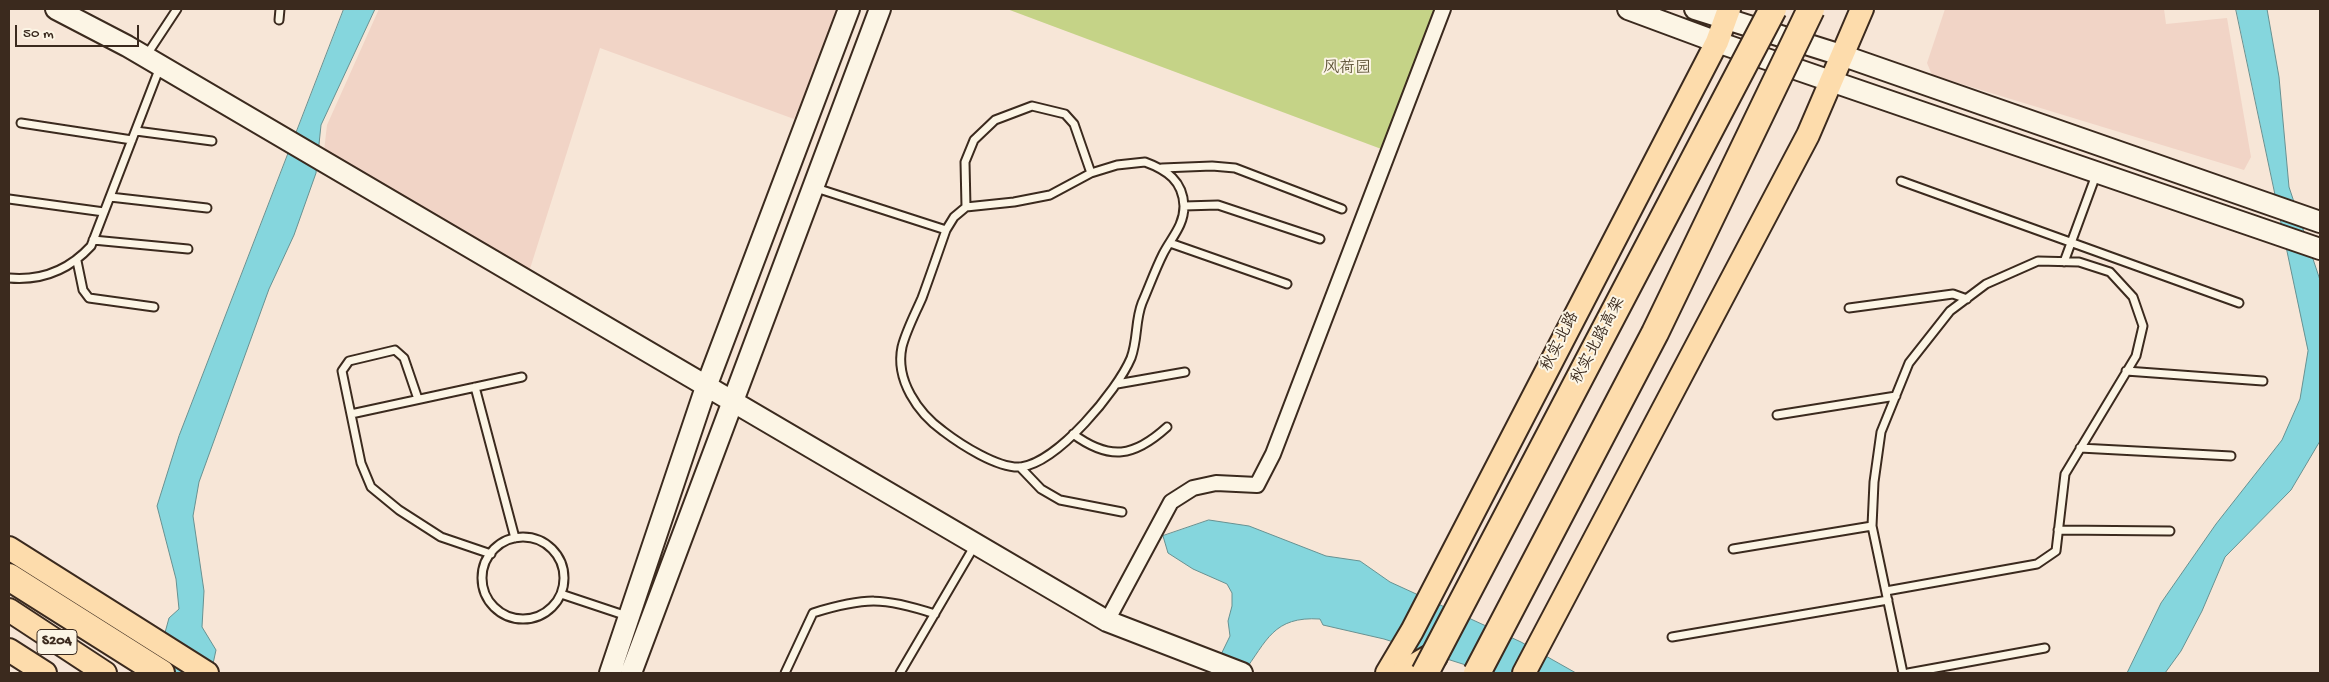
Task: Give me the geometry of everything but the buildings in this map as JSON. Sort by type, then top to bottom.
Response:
[{"type":"highway","name":"秋实北路高架","points":[[1430,665],[1773,9]]},
{"type":"highway","points":[[1476,673],[1655,333],[1811,9]]},
{"type":"highway","points":[[9,577],[161,673]]},
{"type":"highway","points":[[1404,673],[1430,665]]},
{"type":"main road","points":[[1524,673],[1808,135],[1844,56],[1862,9]]},
{"type":"main road","name":"秋实北路","points":[[1387,673],[1412,631],[1717,42],[1727,14]]},
{"type":"main road","points":[[9,548],[207,673]]},
{"type":"main road","name":"S204","points":[[9,610],[105,673]]},
{"type":"main road","name":"S204","points":[[9,650],[45,673]]},
{"type":"street","points":[[56,9],[153,61],[1107,621],[1242,673]]},
{"type":"street","points":[[610,673],[706,387],[849,9]]},
{"type":"street","points":[[631,673],[731,402],[880,9]]},
{"type":"street","points":[[1107,621],[1171,502],[1193,488],[1216,483],[1257,485],[1272,454],[1443,9]]},
{"type":"street","points":[[1628,9],[1717,42],[2320,249]]},
{"type":"street","points":[[1695,9],[1727,14],[2320,222]]},
{"type":"lane","points":[[9,278],[26,279],[50,274],[77,261],[92,246],[136,131],[153,61],[177,9]]},
{"type":"lane","points":[[279,20],[280,9]]},
{"type":"lane","points":[[966,207],[965,162],[974,140],[995,120],[1032,106],[1065,114],[1074,124],[1091,173]]},
{"type":"lane","points":[[21,123],[132,140]]},
{"type":"lane","points":[[136,131],[212,141]]},
{"type":"lane","points":[[1162,168],[1179,184],[1184,206],[1181,225],[1170,243],[1138,314],[1137,336],[1131,357],[1117,384],[1084,426],[1041,458],[1020,467],[998,463],[955,441],[933,424],[911,398],[904,372],[902,348],[946,230],[954,217],[966,207],[1014,202],[1050,195],[1091,173],[1117,165],[1145,162],[1162,168],[1212,166],[1235,168],[1342,209]]},
{"type":"lane","points":[[2064,262],[2097,172]]},
{"type":"lane","points":[[1901,181],[2239,303]]},
{"type":"lane","points":[[813,187],[946,230]]},
{"type":"lane","points":[[110,197],[207,208]]},
{"type":"lane","points":[[9,199],[104,212]]},
{"type":"lane","points":[[1184,206],[1218,205],[1320,239]]},
{"type":"lane","points":[[93,240],[188,249]]},
{"type":"lane","points":[[1170,243],[1287,284]]},
{"type":"lane","points":[[77,261],[83,290],[89,298],[154,307]]},
{"type":"lane","points":[[1886,591],[2037,564],[2056,551],[2065,474],[2136,356],[2143,326],[2133,297],[2110,272],[2079,262],[2038,261],[1986,284],[1950,311],[1909,364],[1881,432],[1874,482],[1872,526],[1903,673]]},
{"type":"lane","points":[[1849,308],[1953,294],[1966,299]]},
{"type":"lane","points":[[418,400],[404,358],[394,350],[349,361],[342,371],[361,463],[371,487],[399,510],[441,537],[491,554]]},
{"type":"lane","points":[[2126,371],[2264,381]]},
{"type":"lane","points":[[1117,384],[1185,372]]},
{"type":"lane","points":[[351,414],[522,377]]},
{"type":"lane","points":[[475,387],[515,538]]},
{"type":"lane","points":[[1777,415],[1896,396]]},
{"type":"lane","points":[[1073,434],[1090,446],[1114,452],[1134,450],[1148,444],[1167,427]]},
{"type":"lane","points":[[2080,448],[2231,456]]},
{"type":"lane","points":[[1020,467],[1041,489],[1060,500],[1122,512]]},
{"type":"lane","points":[[1733,549],[1872,526]]},
{"type":"lane","points":[[2058,530],[2170,531]]},
{"type":"lane","points":[[515,538],[534,539],[550,548],[557,556],[564,574],[561,594],[556,603],[540,615],[521,619],[502,613],[488,599],[482,581],[483,571],[497,546],[515,538]]},
{"type":"lane","points":[[900,673],[976,544]]},
{"type":"lane","points":[[561,594],[628,617]]},
{"type":"lane","points":[[785,673],[813,613],[862,600],[906,605],[935,614]]},
{"type":"lane","points":[[1672,637],[1888,600]]},
{"type":"lane","points":[[1908,673],[2045,648]]},
{"type":"shaded area","points":[[379,9],[840,9],[794,119],[600,48],[528,275],[324,151],[327,125]]},
{"type":"shaded area","points":[[1945,9],[2164,9],[2166,24],[2227,18],[2251,157],[2244,170],[1932,75],[1927,63]]},
{"type":"green space","name":"风荷园","points":[[1007,9],[1434,9],[1384,150]]},
{"type":"water","points":[[344,9],[375,9],[321,125],[316,173],[294,235],[269,289],[199,482],[193,516],[204,591],[202,627],[216,650],[211,673],[154,673],[169,618],[179,609],[176,579],[157,506],[179,436]]},
{"type":"water","points":[[2236,9],[2267,9],[2279,77],[2289,187],[2320,280],[2320,441],[2291,490],[2225,557],[2202,611],[2181,651],[2165,673],[2127,673],[2161,603],[2216,524],[2282,440],[2300,399],[2308,351]]},
{"type":"water","points":[[1209,520],[1249,526],[1326,556],[1360,561],[1390,582],[1521,642],[1576,673],[1491,673],[1384,639],[1323,625],[1320,619],[1304,619],[1281,626],[1273,633],[1243,673],[1212,673],[1230,636],[1228,621],[1232,606],[1232,593],[1227,584],[1193,569],[1168,553],[1163,536]]}]
